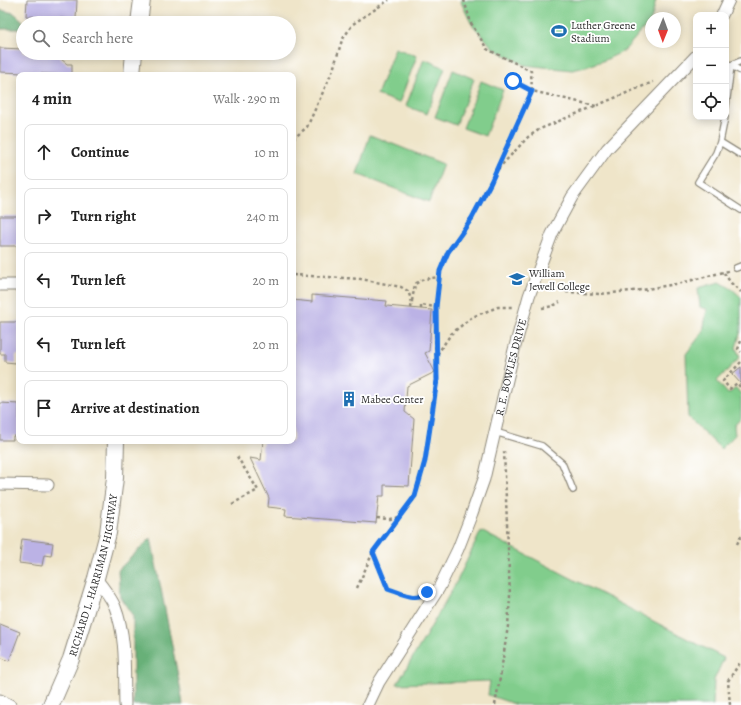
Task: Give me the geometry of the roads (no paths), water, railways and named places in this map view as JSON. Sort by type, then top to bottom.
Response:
[{"type":"main road","points":[[140,16],[142,0]]},
{"type":"main road","points":[[132,72],[133,60]]},
{"type":"main road","name":"RICHARD L. HARRIMAN HIGHWAY","points":[[51,705],[71,659],[108,533],[115,478],[116,444]]},
{"type":"street","points":[[723,12],[729,0]]},
{"type":"street","name":"R. E. BOWLES DRIVE","points":[[368,705],[379,682],[439,588],[458,549],[484,479],[528,296],[552,234],[572,197],[607,149],[693,59]]},
{"type":"street","points":[[0,285],[16,286]]},
{"type":"street","points":[[0,484],[48,485]]},
{"type":"street","points":[[96,578],[114,606],[122,635],[125,705]]},
{"type":"street","points":[[0,700],[10,705]]},
{"type":"lane","points":[[729,64],[741,61]]},
{"type":"lane","points":[[729,64],[741,71]]},
{"type":"lane","points":[[724,120],[716,153],[698,182],[741,210]]},
{"type":"lane","points":[[720,142],[741,155]]},
{"type":"lane","points":[[495,432],[542,446],[562,463],[573,490]]},
{"type":"place","name":"Luther Greene Stadium","points":[[559,31]]},
{"type":"place","name":"William Jewell College","points":[[517,279]]},
{"type":"place","name":"Mabee Center","points":[[349,399]]}]
